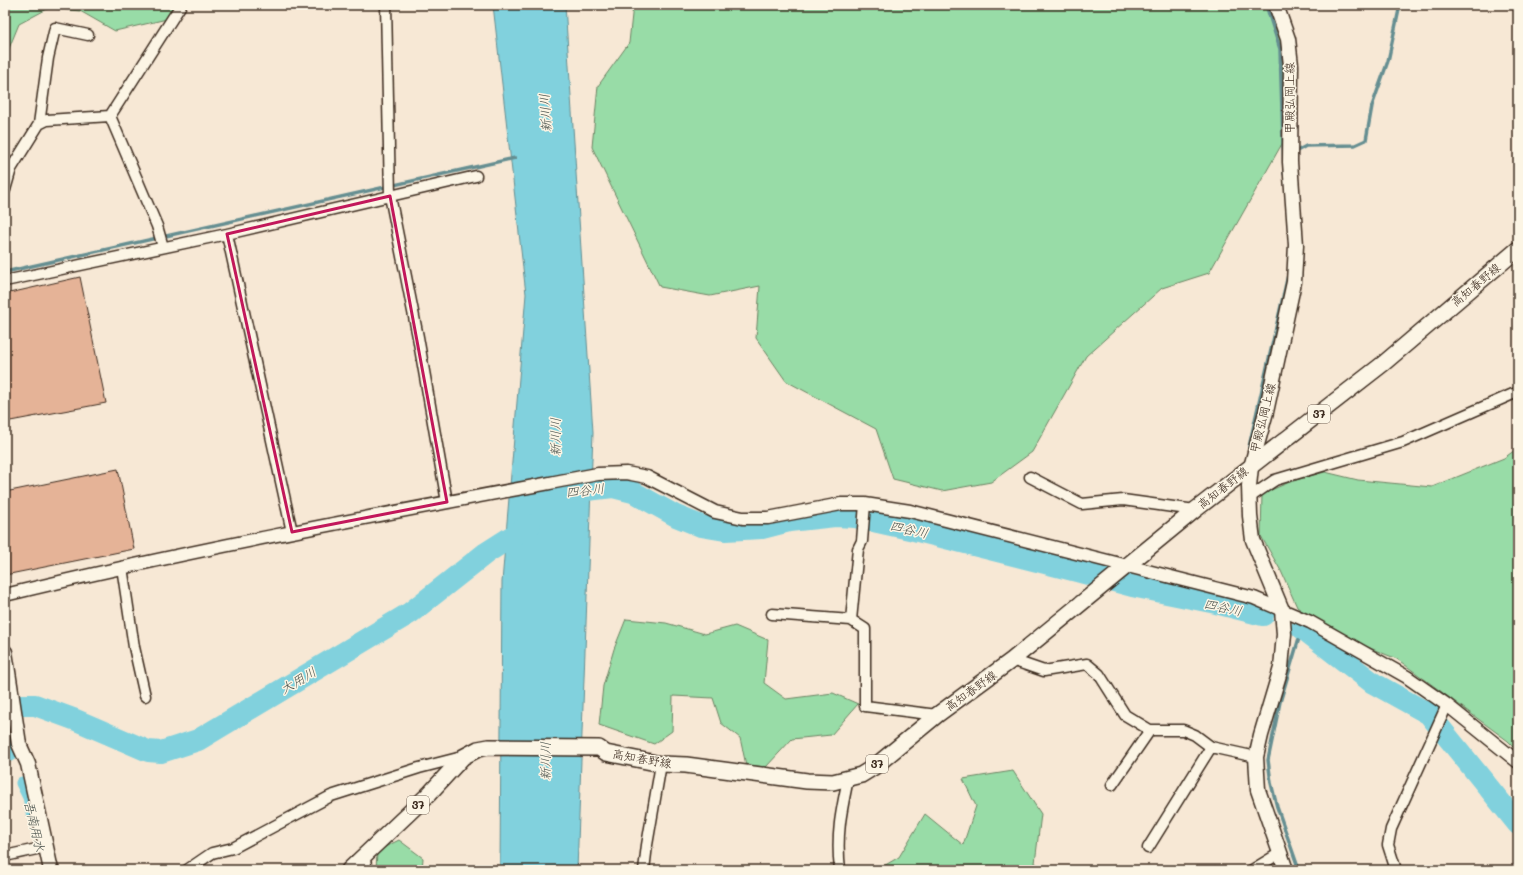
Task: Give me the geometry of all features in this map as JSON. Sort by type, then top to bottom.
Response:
[{"type":"main road","name":"甲殿弘岡上線","points":[[1276,5],[1288,39],[1291,65],[1290,162],[1296,262],[1294,282],[1266,412],[1251,467],[1250,497],[1253,540],[1282,610],[1284,634],[1281,668],[1256,757],[1258,790],[1286,870]]},
{"type":"main road","name":"高知春野線","points":[[349,870],[365,863],[464,757],[478,749],[490,747],[599,748],[606,752],[661,764],[686,765],[807,781],[833,782],[848,779],[861,774],[874,767],[937,715],[1012,660],[1123,571],[1195,510],[1384,363],[1518,249]]},
{"type":"main road","points":[[5,652],[10,674],[19,744],[28,764],[43,848],[51,870]]},
{"type":"street","points":[[110,116],[181,5]]},
{"type":"street","points":[[386,5],[390,196],[418,337],[447,502]]},
{"type":"street","points":[[5,190],[11,169],[39,124],[48,58],[55,28],[88,35]]},
{"type":"street","points":[[39,124],[48,120],[110,116]]},
{"type":"street","points":[[110,116],[157,226],[163,247]]},
{"type":"street","points":[[5,281],[227,234],[476,176]]},
{"type":"street","points":[[227,234],[292,532]]},
{"type":"street","points":[[1250,497],[1275,480],[1403,442],[1513,394]]},
{"type":"street","points":[[5,595],[122,567],[292,532],[598,474],[626,473],[647,477],[715,512],[743,518],[768,518],[841,504],[865,509],[910,511],[1123,571],[1254,598],[1310,622],[1407,677],[1445,711],[1518,762]]},
{"type":"street","points":[[1030,477],[1082,504],[1123,500],[1195,510]]},
{"type":"street","points":[[851,620],[858,549],[862,541],[865,509]]},
{"type":"street","points":[[122,567],[134,647],[145,696]]},
{"type":"street","points":[[772,614],[851,620],[865,630],[865,706],[937,715]]},
{"type":"street","points":[[1012,660],[1044,671],[1087,664],[1099,674],[1125,715],[1150,730],[1183,730],[1195,735],[1211,747],[1256,757]]},
{"type":"street","points":[[1396,870],[1388,845],[1391,828],[1445,711]]},
{"type":"street","points":[[1112,785],[1150,730]]},
{"type":"street","points":[[1148,848],[1211,747]]},
{"type":"street","points":[[187,870],[212,854],[233,848],[331,796],[419,768],[464,757]]},
{"type":"street","points":[[644,870],[661,764]]},
{"type":"street","points":[[840,870],[837,847],[838,827],[848,779]]},
{"type":"street","points":[[5,856],[43,848]]},
{"type":"street","points":[[1252,870],[1280,853]]},
{"type":"highlighted area","points":[[390,196],[447,502],[292,532],[227,234]]},
{"type":"green space","points":[[5,5],[178,5],[167,19],[115,31],[80,11],[49,8],[19,24],[5,58]]},
{"type":"green space","points":[[633,5],[1270,5],[1286,43],[1283,142],[1209,273],[1162,288],[1086,356],[1032,452],[991,482],[942,491],[893,479],[876,429],[786,381],[756,338],[760,286],[710,296],[660,287],[592,147],[598,86],[629,43]]},
{"type":"green space","points":[[1518,448],[1518,751],[1508,741],[1397,659],[1328,631],[1297,607],[1281,571],[1261,536],[1262,494],[1292,481],[1325,472],[1358,480],[1432,487],[1504,458]]},
{"type":"green space","points":[[626,619],[666,623],[705,634],[735,626],[768,640],[764,683],[786,699],[833,693],[858,704],[831,735],[792,739],[766,767],[746,765],[740,738],[721,723],[713,698],[673,696],[672,731],[654,744],[599,725],[603,686],[614,649]]},
{"type":"green space","points":[[1013,771],[1041,814],[1035,863],[1048,870],[877,870],[899,857],[925,814],[963,845],[976,806],[963,779]]},
{"type":"green space","points":[[399,840],[423,858],[422,870],[376,870],[377,851]]},
{"type":"water","name":"新川川","points":[[493,5],[565,5],[593,432],[577,870],[500,870],[502,582],[526,294]]},
{"type":"building","points":[[80,277],[106,403],[5,422],[5,294]]},
{"type":"building","points":[[118,469],[134,549],[5,575],[5,492]]},
{"type":"waterway","points":[[1266,5],[1280,49],[1284,174]]},
{"type":"waterway","points":[[1295,152],[1306,146],[1355,145],[1366,140],[1372,106],[1388,61],[1400,5]]},
{"type":"waterway","points":[[1518,92],[1516,94],[1518,145]]},
{"type":"waterway","points":[[5,272],[515,158]]},
{"type":"waterway","points":[[1249,447],[1288,275]]},
{"type":"waterway","name":"四谷川","points":[[561,493],[613,487],[633,492],[676,516],[701,526],[725,530],[762,528],[789,521],[835,516],[855,517],[914,530],[1132,586],[1216,603],[1263,615]]},
{"type":"waterway","name":"大用川","points":[[5,705],[35,705],[76,720],[148,751],[161,752],[198,740],[410,613],[486,553],[530,525]]},
{"type":"waterway","points":[[1299,870],[1277,807],[1271,783],[1268,760],[1280,702],[1302,628]]},
{"type":"waterway","name":"四谷川","points":[[1302,628],[1373,683],[1429,714],[1518,824]]},
{"type":"waterway","name":"吾南用水","points":[[5,740],[7,750],[11,755]]},
{"type":"waterway","name":"吾南用水","points":[[22,783],[29,797],[32,812]]}]
